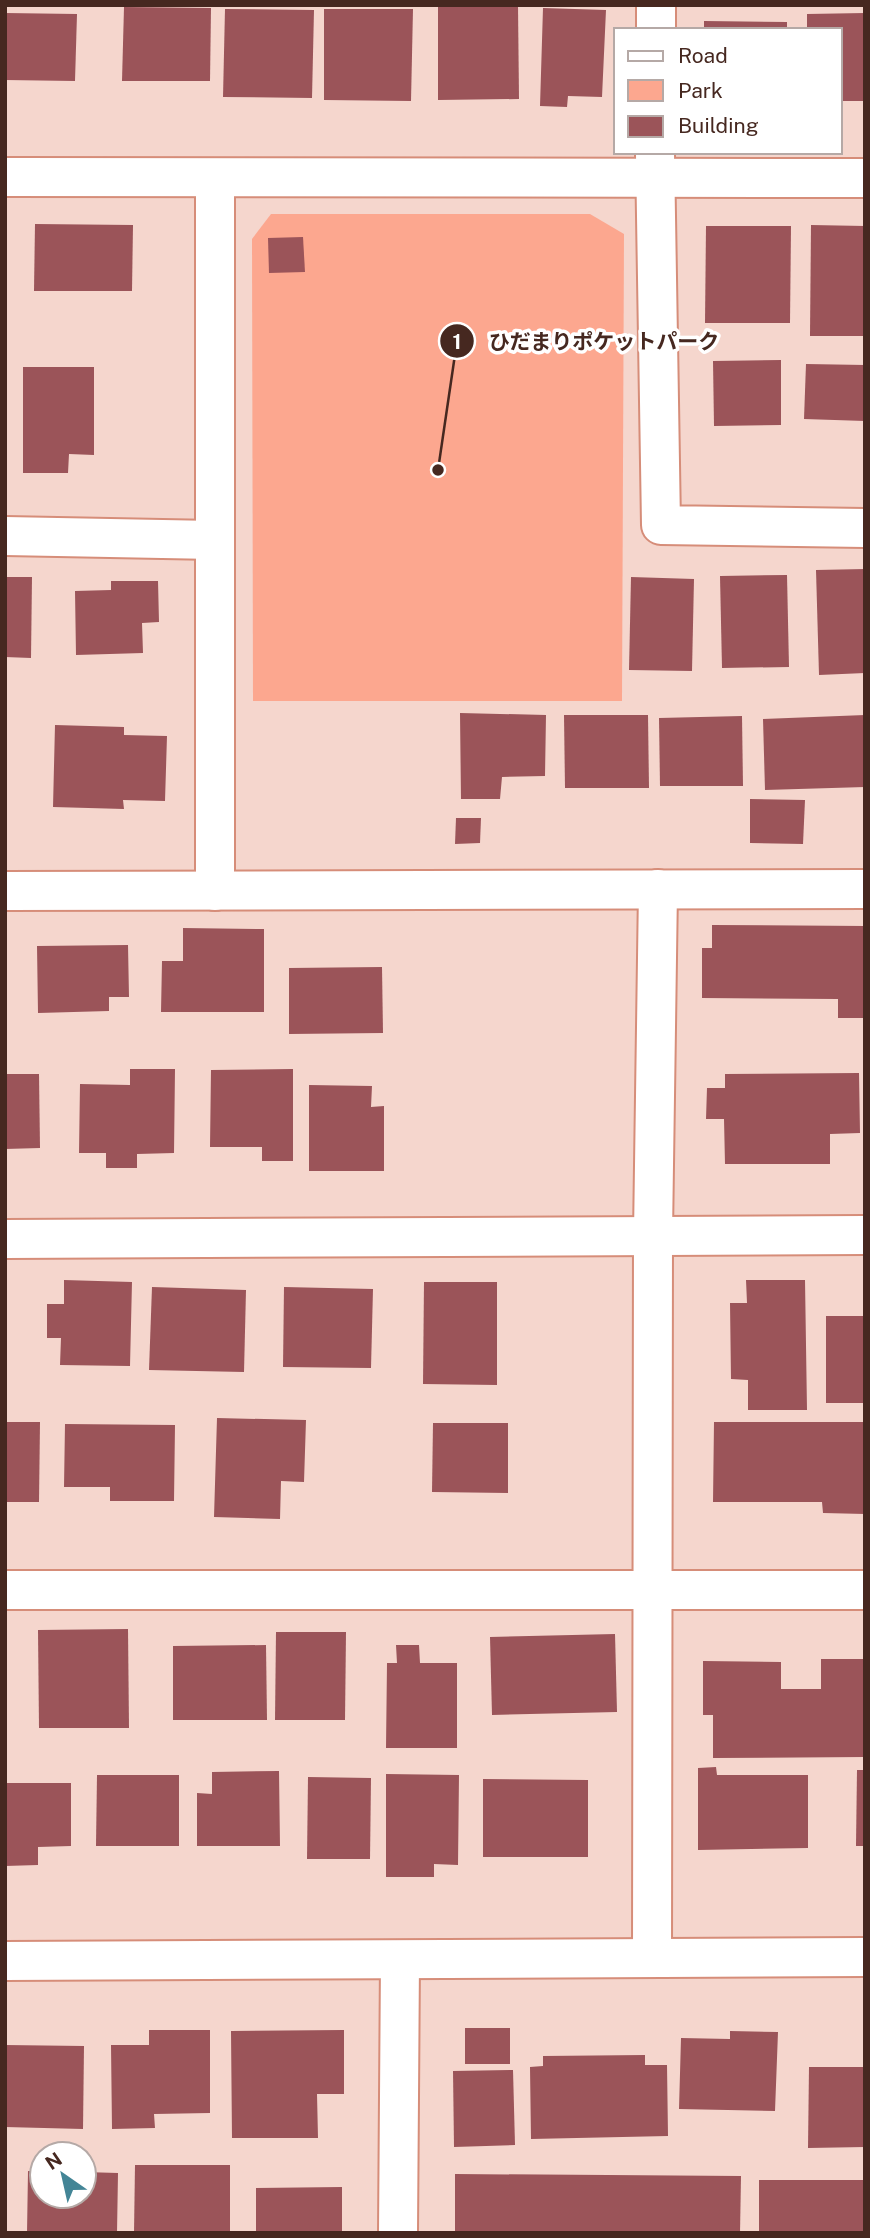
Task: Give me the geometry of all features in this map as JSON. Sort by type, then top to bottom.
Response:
[{"type":"street","points":[[656,5],[656,28]]},
{"type":"street","points":[[654,165],[661,525],[865,528]]},
{"type":"street","points":[[5,177],[215,178],[654,165],[865,178]]},
{"type":"street","points":[[215,178],[215,891]]},
{"type":"street","points":[[5,536],[215,540]]},
{"type":"street","points":[[652,1957],[653,1234],[658,889]]},
{"type":"street","points":[[5,891],[865,889]]},
{"type":"street","points":[[5,1239],[865,1235]]},
{"type":"street","points":[[5,1590],[865,1590]]},
{"type":"street","points":[[5,1961],[865,1957]]},
{"type":"street","points":[[398,2233],[400,1960]]},
{"type":"green space","points":[[271,214],[590,214],[624,234],[622,701],[253,701],[252,239]]},
{"type":"building","points":[[518,6],[519,99],[438,100],[438,7]]},
{"type":"building","points":[[124,7],[211,8],[210,81],[122,81]]},
{"type":"building","points":[[543,8],[606,10],[602,97],[568,96],[567,107],[540,106]]},
{"type":"building","points":[[225,9],[314,10],[312,98],[223,97]]},
{"type":"building","points":[[324,9],[413,9],[411,101],[324,100]]},
{"type":"building","points":[[5,13],[77,14],[75,81],[5,80]]},
{"type":"building","points":[[865,13],[865,101],[842,101],[842,28],[807,28],[807,14]]},
{"type":"building","points":[[704,21],[787,22],[787,28],[704,28]]},
{"type":"building","points":[[35,224],[133,225],[132,291],[34,291]]},
{"type":"building","points":[[811,225],[865,226],[865,336],[810,336]]},
{"type":"building","points":[[706,226],[791,226],[790,323],[705,323]]},
{"type":"building","points":[[303,237],[305,272],[269,273],[268,238]]},
{"type":"building","points":[[781,360],[781,425],[714,426],[713,361]]},
{"type":"building","points":[[806,364],[865,365],[865,421],[804,419]]},
{"type":"building","points":[[23,367],[94,367],[94,455],[69,454],[68,473],[23,473]]},
{"type":"building","points":[[865,569],[865,673],[819,675],[816,570]]},
{"type":"building","points":[[787,575],[789,667],[722,668],[720,576]]},
{"type":"building","points":[[5,577],[32,577],[31,658],[5,657]]},
{"type":"building","points":[[631,577],[694,579],[692,671],[629,670]]},
{"type":"building","points":[[111,581],[158,581],[159,622],[142,623],[143,653],[76,655],[75,591],[111,590]]},
{"type":"building","points":[[460,713],[546,715],[545,776],[502,777],[500,799],[461,799]]},
{"type":"building","points":[[564,715],[648,715],[649,788],[565,788]]},
{"type":"building","points":[[865,715],[865,787],[765,790],[763,719]]},
{"type":"building","points":[[742,716],[743,786],[660,786],[659,718]]},
{"type":"building","points":[[55,725],[124,727],[124,735],[167,736],[165,801],[123,800],[124,809],[53,807]]},
{"type":"building","points":[[750,799],[805,800],[803,844],[750,843]]},
{"type":"building","points":[[456,818],[481,818],[480,843],[455,844]]},
{"type":"building","points":[[712,925],[865,926],[865,1018],[838,1018],[838,999],[702,998],[702,948],[712,948]]},
{"type":"building","points":[[183,928],[264,929],[264,1012],[161,1012],[162,961],[183,961]]},
{"type":"building","points":[[128,945],[129,997],[109,997],[109,1011],[38,1013],[37,946]]},
{"type":"building","points":[[382,967],[383,1033],[289,1034],[289,968]]},
{"type":"building","points":[[130,1069],[175,1069],[174,1153],[137,1154],[137,1168],[106,1168],[106,1153],[79,1153],[80,1084],[130,1085]]},
{"type":"building","points":[[293,1069],[293,1161],[262,1161],[262,1147],[210,1147],[211,1070]]},
{"type":"building","points":[[859,1073],[860,1133],[830,1134],[830,1164],[725,1164],[724,1119],[706,1119],[707,1088],[725,1088],[725,1074]]},
{"type":"building","points":[[5,1074],[39,1074],[40,1148],[5,1149]]},
{"type":"building","points":[[309,1085],[372,1086],[371,1107],[384,1106],[384,1171],[309,1171]]},
{"type":"building","points":[[64,1280],[132,1282],[130,1366],[60,1365],[61,1338],[47,1338],[47,1304],[64,1304]]},
{"type":"building","points":[[746,1280],[805,1280],[807,1410],[748,1410],[748,1380],[731,1379],[730,1303],[747,1303]]},
{"type":"building","points":[[424,1282],[497,1282],[497,1385],[423,1384]]},
{"type":"building","points":[[152,1287],[246,1290],[244,1372],[149,1370]]},
{"type":"building","points":[[284,1287],[373,1289],[371,1368],[283,1367]]},
{"type":"building","points":[[826,1316],[865,1316],[865,1403],[826,1403]]},
{"type":"building","points":[[217,1418],[306,1420],[304,1482],[281,1481],[280,1519],[214,1517]]},
{"type":"building","points":[[5,1422],[40,1422],[39,1502],[5,1502]]},
{"type":"building","points":[[714,1422],[865,1422],[865,1514],[823,1513],[822,1502],[713,1502]]},
{"type":"building","points":[[433,1423],[508,1423],[508,1493],[432,1492]]},
{"type":"building","points":[[65,1424],[175,1425],[174,1501],[110,1501],[110,1487],[64,1487]]},
{"type":"building","points":[[128,1629],[129,1728],[39,1728],[38,1630]]},
{"type":"building","points":[[276,1632],[346,1632],[345,1720],[275,1720]]},
{"type":"building","points":[[615,1634],[617,1712],[492,1715],[490,1637]]},
{"type":"building","points":[[266,1645],[267,1720],[173,1720],[173,1646]]},
{"type":"building","points":[[396,1645],[419,1645],[420,1663],[457,1663],[457,1748],[386,1748],[387,1663],[397,1663]]},
{"type":"building","points":[[821,1659],[865,1659],[865,1757],[713,1758],[713,1715],[703,1715],[703,1661],[781,1662],[781,1689],[821,1689]]},
{"type":"building","points":[[716,1767],[717,1775],[808,1775],[808,1848],[698,1850],[698,1768]]},
{"type":"building","points":[[857,1770],[865,1770],[865,1846],[856,1846]]},
{"type":"building","points":[[279,1771],[280,1846],[197,1846],[197,1793],[212,1794],[212,1772]]},
{"type":"building","points":[[386,1774],[459,1775],[458,1865],[434,1864],[434,1877],[386,1877]]},
{"type":"building","points":[[97,1775],[179,1775],[179,1846],[96,1846]]},
{"type":"building","points":[[308,1777],[371,1778],[370,1859],[307,1859]]},
{"type":"building","points":[[483,1779],[588,1780],[588,1857],[483,1857]]},
{"type":"building","points":[[5,1783],[71,1783],[71,1846],[38,1847],[38,1865],[5,1866]]},
{"type":"building","points":[[465,2028],[510,2028],[510,2064],[465,2064]]},
{"type":"building","points":[[149,2030],[210,2030],[210,2113],[154,2114],[155,2128],[112,2129],[111,2045],[149,2045]]},
{"type":"building","points":[[344,2030],[344,2094],[317,2094],[318,2138],[232,2138],[231,2031]]},
{"type":"building","points":[[730,2031],[778,2032],[775,2111],[679,2109],[681,2038],[730,2039]]},
{"type":"building","points":[[5,2045],[84,2046],[83,2129],[5,2127]]},
{"type":"building","points":[[645,2055],[645,2065],[667,2065],[668,2136],[531,2139],[530,2067],[543,2066],[543,2056]]},
{"type":"building","points":[[809,2067],[865,2067],[865,2147],[808,2148]]},
{"type":"building","points":[[513,2070],[515,2145],[454,2147],[453,2071]]},
{"type":"building","points":[[135,2165],[230,2165],[230,2233],[134,2233]]},
{"type":"building","points":[[28,2171],[28,2210],[98,2210],[98,2172],[118,2173],[117,2233],[27,2233]]},
{"type":"building","points":[[455,2174],[741,2176],[740,2233],[455,2233]]},
{"type":"building","points":[[759,2180],[865,2180],[865,2233],[759,2233]]},
{"type":"building","points":[[342,2187],[342,2233],[256,2233],[256,2188]]},
{"type":"place","name":"ひだまりポケットパーク","points":[[438,470]]}]
